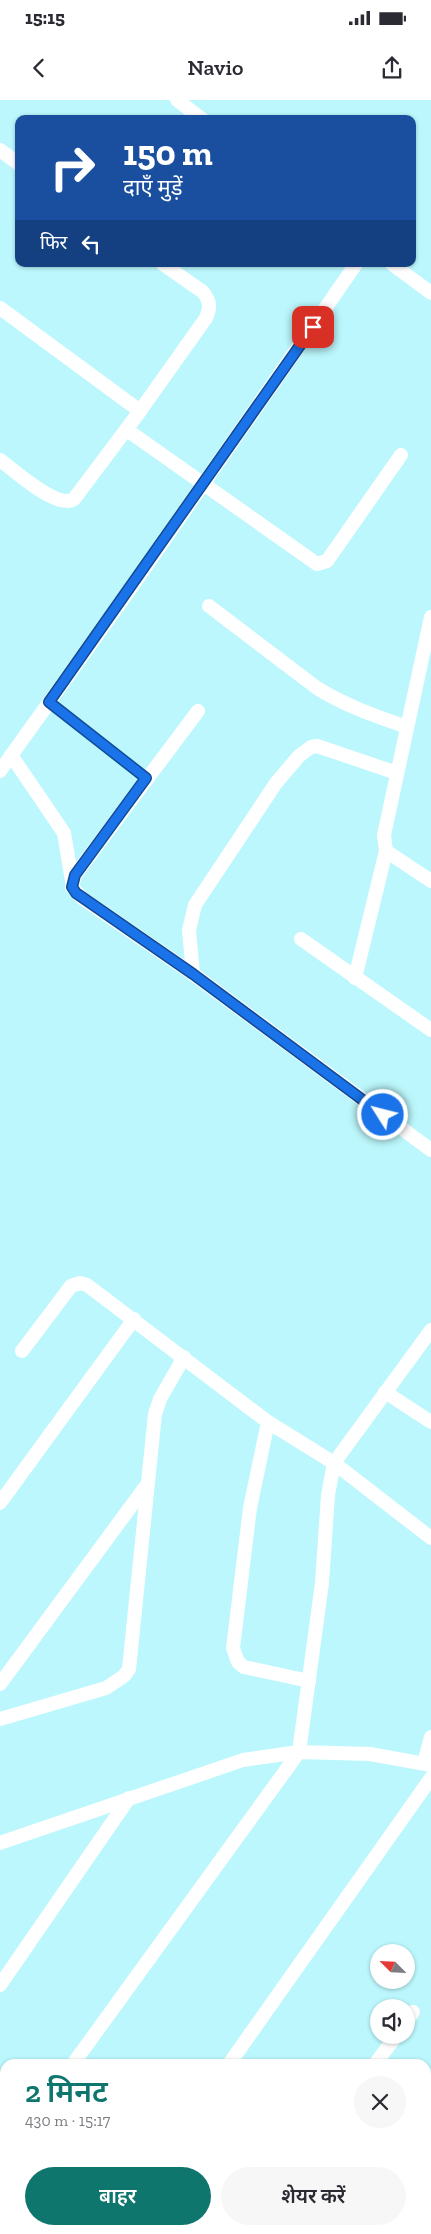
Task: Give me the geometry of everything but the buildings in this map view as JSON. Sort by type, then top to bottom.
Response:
[{"type":"street","points":[[177,100],[197,115]]},
{"type":"street","points":[[0,150],[15,161]]},
{"type":"street","points":[[0,460],[52,498],[70,502],[74,499],[140,411],[210,310],[208,298],[203,292],[167,267]]},
{"type":"street","points":[[0,771],[203,485],[354,267]]},
{"type":"street","points":[[396,267],[431,293]]},
{"type":"street","points":[[0,308],[140,411]]},
{"type":"street","points":[[126,430],[313,563],[321,564],[327,561],[401,455]]},
{"type":"street","points":[[209,606],[336,700],[354,709],[408,727]]},
{"type":"street","points":[[355,978],[386,851],[384,834],[431,617]]},
{"type":"street","points":[[72,881],[146,778],[198,711]]},
{"type":"street","points":[[193,974],[189,930],[195,905],[276,783],[299,756],[306,750],[318,746],[397,773]]},
{"type":"street","points":[[11,755],[64,833],[72,887],[82,898],[193,974],[431,1150]]},
{"type":"street","points":[[386,851],[431,881]]},
{"type":"street","points":[[301,939],[431,1030]]},
{"type":"street","points":[[22,1351],[74,1283],[87,1285],[268,1422],[334,1463],[431,1538]]},
{"type":"street","points":[[0,1503],[134,1319]]},
{"type":"street","points":[[77,2059],[299,1752],[322,1583],[328,1495],[334,1463],[431,1330]]},
{"type":"street","points":[[0,1719],[106,1688],[124,1676],[128,1669],[146,1486],[157,1406],[184,1357]]},
{"type":"street","points":[[385,1392],[431,1422]]},
{"type":"street","points":[[268,1422],[250,1508],[233,1648],[238,1662],[244,1667],[309,1681]]},
{"type":"street","points":[[0,1684],[146,1486]]},
{"type":"street","points":[[0,1843],[243,1760],[299,1752],[370,1754],[428,1764],[431,1737]]},
{"type":"street","points":[[233,2059],[431,1778]]},
{"type":"street","points":[[0,1985],[129,1798]]},
{"type":"street","points":[[380,2059],[390,2044]]},
{"type":"lane","points":[[49,702],[146,778]]},
{"type":"route","points":[[313,327],[49,702],[146,778],[75,875],[72,887],[76,893],[193,974],[383,1115]]}]
